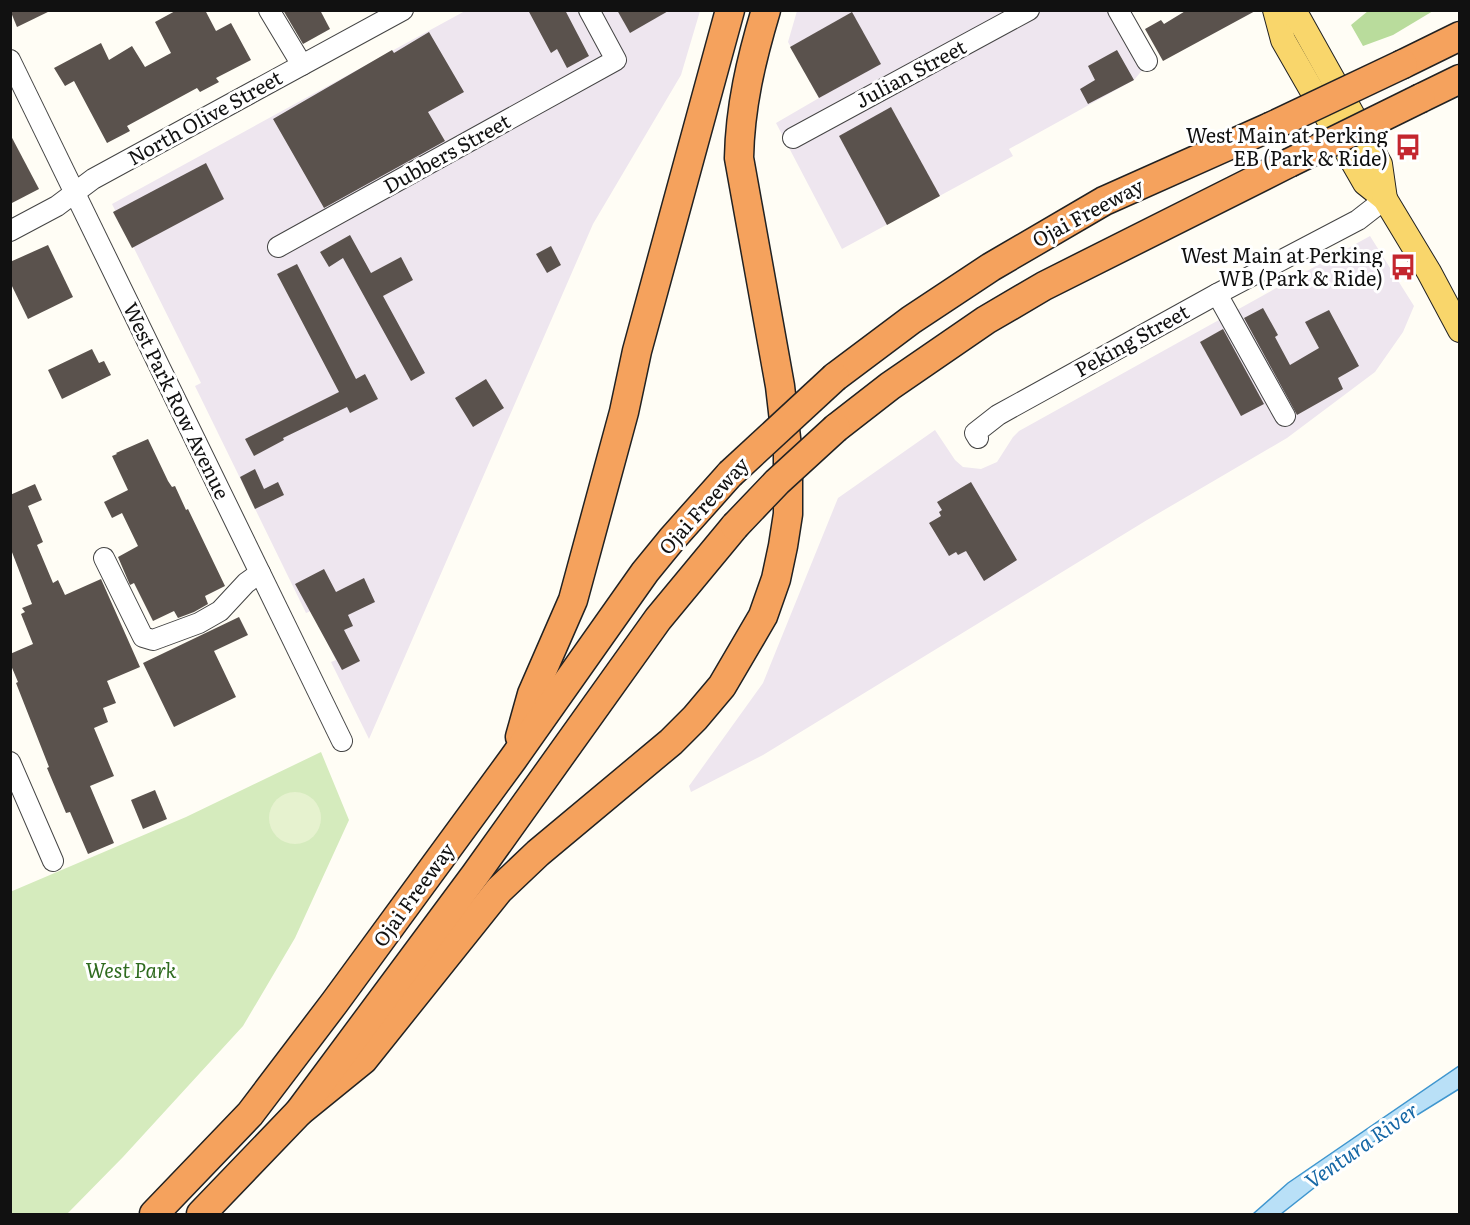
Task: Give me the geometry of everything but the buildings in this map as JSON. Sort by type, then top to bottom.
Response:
[{"type":"highway","points":[[513,759],[532,694],[573,600],[729,10]]},
{"type":"highway","points":[[299,1112],[363,1060],[499,890],[538,853],[671,742],[695,718],[722,686],[763,616],[776,579],[788,514],[788,455],[780,386],[739,158],[744,93],[751,59],[766,10]]},
{"type":"highway","name":"Ojai Freeway","points":[[154,1215],[250,1114],[513,759],[645,572],[730,474],[835,377],[911,320],[991,267],[1104,201],[1270,127],[1460,36]]},
{"type":"highway","name":"Ojai Freeway","points":[[201,1215],[299,1112],[475,875],[658,619],[735,526],[777,482],[836,428],[890,386],[986,320],[1044,286],[1460,79]]},
{"type":"main road","points":[[1275,10],[1283,40],[1365,183],[1385,199],[1460,330]]},
{"type":"main road","points":[[1289,10],[1299,19],[1380,164],[1385,199]]},
{"type":"street","points":[[269,10],[302,65]]},
{"type":"street","name":"North Olive Street","points":[[10,231],[57,206],[93,179],[402,10]]},
{"type":"street","name":"Dubbers Street","points":[[278,247],[616,60],[589,10]]},
{"type":"street","name":"Julian Street","points":[[793,138],[1029,10]]},
{"type":"street","points":[[1118,10],[1147,61]]},
{"type":"street","name":"West Park Row Avenue","points":[[10,60],[342,741]]},
{"type":"street","name":"Peking Street","points":[[976,436],[998,415],[1217,294],[1365,216],[1385,199]]},
{"type":"street","points":[[1217,294],[1285,416]]},
{"type":"street","points":[[104,558],[143,637],[153,640],[199,623],[220,611],[260,573]]},
{"type":"street","points":[[10,762],[52,861]]},
{"type":"shaded area","points":[[465,11],[700,11],[681,75],[593,224],[369,739],[331,662],[336,660],[311,611],[306,613],[195,386],[201,383],[112,204]]},
{"type":"shaded area","points":[[797,11],[1112,11],[1144,68],[1134,80],[1009,149],[1013,156],[842,249],[776,123],[819,98],[788,42]]},
{"type":"shaded area","points":[[1370,236],[1414,306],[1403,332],[1375,372],[1287,438],[1147,520],[763,755],[691,792],[689,786],[763,683],[838,498],[935,430],[955,460],[963,467],[981,469],[997,462],[1019,431]]},
{"type":"green space","points":[[1368,11],[1433,11],[1393,35],[1363,46],[1351,25]]},
{"type":"green space","name":"West Park","points":[[321,752],[349,820],[295,938],[243,1026],[123,1157],[67,1214],[11,1214],[10,892],[186,817]]},
{"type":"green space","points":[[290,792],[300,792],[309,796],[317,804],[321,818],[317,832],[309,840],[300,844],[290,844],[281,840],[273,832],[269,823],[269,813],[273,804],[281,796]]},
{"type":"water","name":"Ventura River","points":[[1459,1066],[1459,1089],[1367,1146],[1281,1214],[1253,1214],[1288,1183]]},
{"type":"place","name":"West Main at Perking EB (Park & Ride)","points":[[1408,147]]},
{"type":"place","name":"West Main at Perking WB (Park & Ride)","points":[[1403,267]]}]
